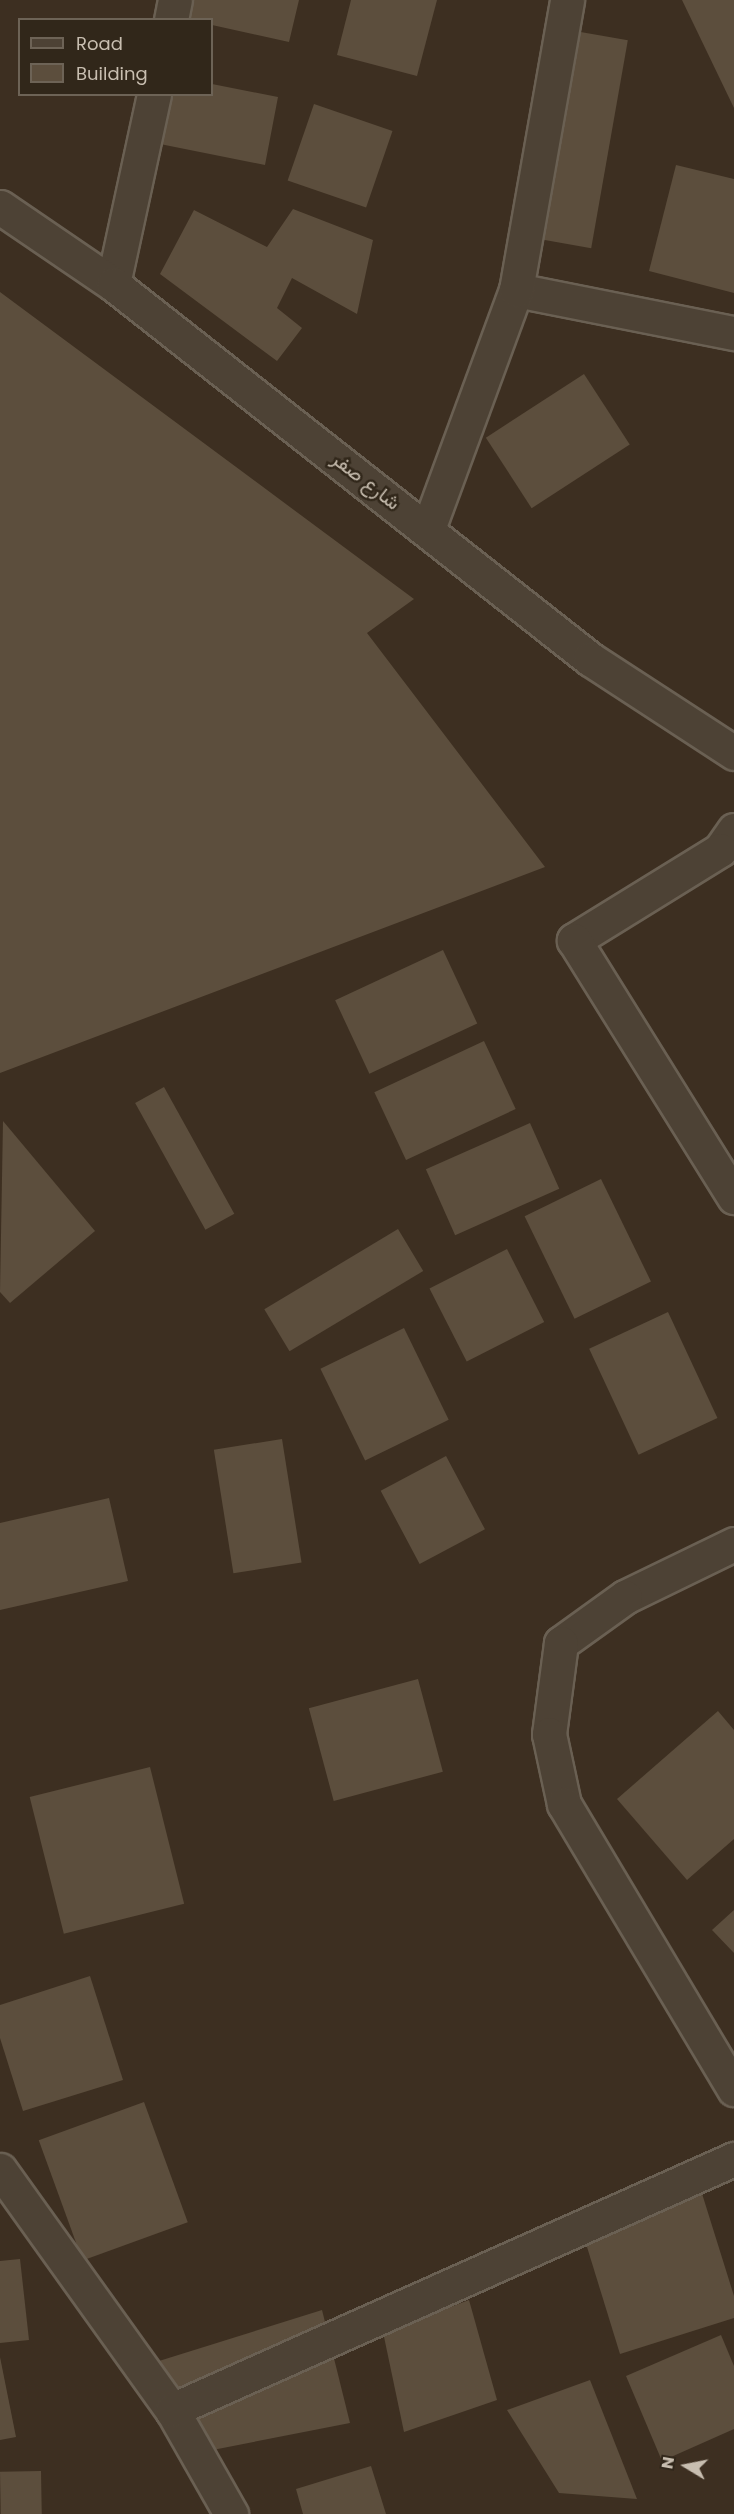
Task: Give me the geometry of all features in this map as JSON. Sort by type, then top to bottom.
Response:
[{"type":"street","points":[[171,18],[175,0]]},
{"type":"street","points":[[429,529],[516,290],[567,0]]},
{"type":"street","points":[[113,285],[154,96]]},
{"type":"street","name":"شارع صفر","points":[[0,207],[113,285],[429,529],[590,659],[734,753]]},
{"type":"street","points":[[516,290],[734,333]]},
{"type":"street","points":[[734,830],[720,850],[574,940],[734,1197]]},
{"type":"street","points":[[734,1544],[625,1597],[561,1643],[549,1734],[564,1804],[734,2089]]},
{"type":"street","points":[[172,2410],[734,2159]]},
{"type":"street","points":[[0,2170],[172,2410],[231,2514]]},
{"type":"building","points":[[182,0],[299,0],[289,42],[213,25],[213,18],[184,18]]},
{"type":"building","points":[[351,0],[437,0],[417,76],[337,55]]},
{"type":"building","points":[[682,0],[734,0],[734,108]]},
{"type":"building","points":[[552,27],[628,40],[591,248],[515,235]]},
{"type":"building","points":[[213,84],[278,97],[265,165],[135,139],[144,96],[213,96]]},
{"type":"building","points":[[314,104],[392,131],[366,208],[288,181]]},
{"type":"building","points":[[676,165],[734,179],[734,293],[649,271]]},
{"type":"building","points":[[293,209],[373,240],[357,314],[292,278],[277,308],[302,328],[277,361],[160,274],[194,210],[267,247]]},
{"type":"building","points":[[0,292],[414,599],[367,633],[545,867],[0,1073]]},
{"type":"building","points":[[584,374],[630,444],[532,508],[486,438]]},
{"type":"building","points":[[443,950],[477,1023],[369,1074],[335,1000]]},
{"type":"building","points":[[484,1041],[516,1109],[406,1160],[374,1092]]},
{"type":"building","points":[[164,1087],[234,1214],[205,1230],[135,1103]]},
{"type":"building","points":[[3,1121],[95,1231],[10,1303],[0,1292]]},
{"type":"building","points":[[530,1123],[559,1189],[455,1235],[426,1169]]},
{"type":"building","points":[[601,1179],[651,1281],[575,1319],[525,1216]]},
{"type":"building","points":[[398,1229],[423,1271],[290,1351],[264,1309]]},
{"type":"building","points":[[507,1249],[544,1322],[467,1362],[429,1288]]},
{"type":"building","points":[[668,1312],[717,1418],[639,1455],[589,1349]]},
{"type":"building","points":[[404,1328],[449,1420],[365,1460],[320,1369]]},
{"type":"building","points":[[282,1439],[302,1562],[233,1573],[214,1450]]},
{"type":"building","points":[[446,1456],[485,1529],[420,1564],[381,1491]]},
{"type":"building","points":[[109,1498],[128,1581],[0,1610],[0,1523]]},
{"type":"building","points":[[418,1679],[443,1772],[334,1801],[309,1708]]},
{"type":"building","points":[[718,1711],[734,1730],[734,1839],[687,1880],[617,1799]]},
{"type":"building","points":[[150,1767],[184,1904],[64,1934],[30,1797]]},
{"type":"building","points":[[734,1910],[734,1953],[712,1930]]},
{"type":"building","points":[[90,1976],[123,2080],[23,2111],[0,2038],[0,2005]]},
{"type":"building","points":[[144,2102],[188,2222],[83,2261],[39,2140]]},
{"type":"building","points":[[699,2184],[734,2296],[734,2318],[620,2354],[579,2221]]},
{"type":"building","points":[[20,2259],[29,2340],[0,2343],[0,2261]]},
{"type":"building","points":[[469,2300],[497,2400],[404,2432],[383,2332]]},
{"type":"building","points":[[322,2310],[350,2423],[177,2457],[159,2361]]},
{"type":"building","points":[[721,2335],[734,2366],[734,2429],[662,2461],[626,2376]]},
{"type":"building","points":[[0,2357],[16,2437],[0,2440]]},
{"type":"building","points":[[590,2380],[637,2499],[559,2493],[507,2410]]},
{"type":"building","points":[[371,2466],[386,2514],[303,2514],[296,2489]]},
{"type":"building","points":[[41,2471],[42,2514],[1,2514],[0,2472]]}]
